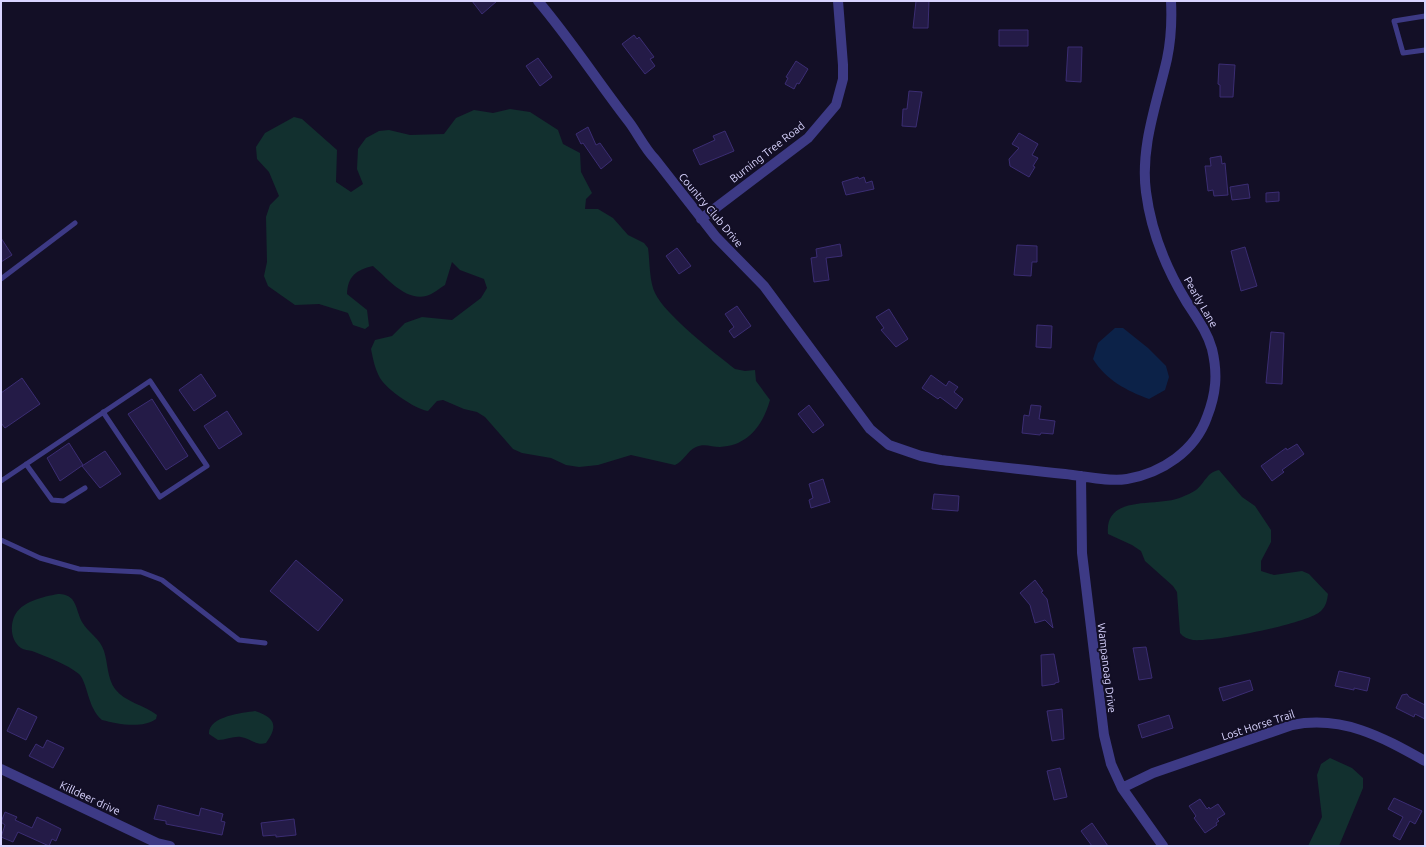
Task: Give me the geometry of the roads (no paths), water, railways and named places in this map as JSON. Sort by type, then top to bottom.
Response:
[{"type":"street","name":"Country Club Drive","points":[[538,1],[578,50],[593,75],[642,140],[648,153],[716,237],[764,286],[870,429],[889,445]]},
{"type":"street","name":"Burning Tree Road","points":[[701,219],[808,138],[836,105],[843,78],[838,1]]},
{"type":"street","name":"Pearly Lane","points":[[889,445],[921,456],[941,460],[1081,476],[1126,479],[1149,473],[1176,459],[1187,450],[1204,426],[1215,389],[1216,374],[1211,349],[1202,325],[1186,302],[1168,269],[1158,244],[1144,179],[1148,138],[1167,59],[1171,33],[1171,1]]},
{"type":"street","name":"Wampanoag Drive","points":[[1081,476],[1082,554],[1087,605],[1097,666],[1098,697],[1104,735],[1109,757],[1122,788],[1163,846]]},
{"type":"street","name":"Lost Horse Trail","points":[[1122,788],[1153,773],[1292,725],[1306,722],[1335,722],[1365,732],[1413,753],[1425,761]]},
{"type":"street","name":"Killdeer drive","points":[[1,769],[157,843],[170,846]]},
{"type":"lane","points":[[1425,16],[1394,21],[1402,53],[1425,50]]},
{"type":"lane","points":[[1,278],[75,223]]},
{"type":"lane","points":[[1,481],[103,412],[150,381],[206,466],[160,498],[103,412]]},
{"type":"lane","points":[[26,464],[52,500],[64,501],[85,488]]},
{"type":"lane","points":[[1,540],[40,558],[79,569],[141,572],[162,580],[239,640],[265,643]]},
{"type":"water","points":[[1115,328],[1123,328],[1148,348],[1166,366],[1169,377],[1165,390],[1149,399],[1118,384],[1098,366],[1093,359],[1098,343]]}]
